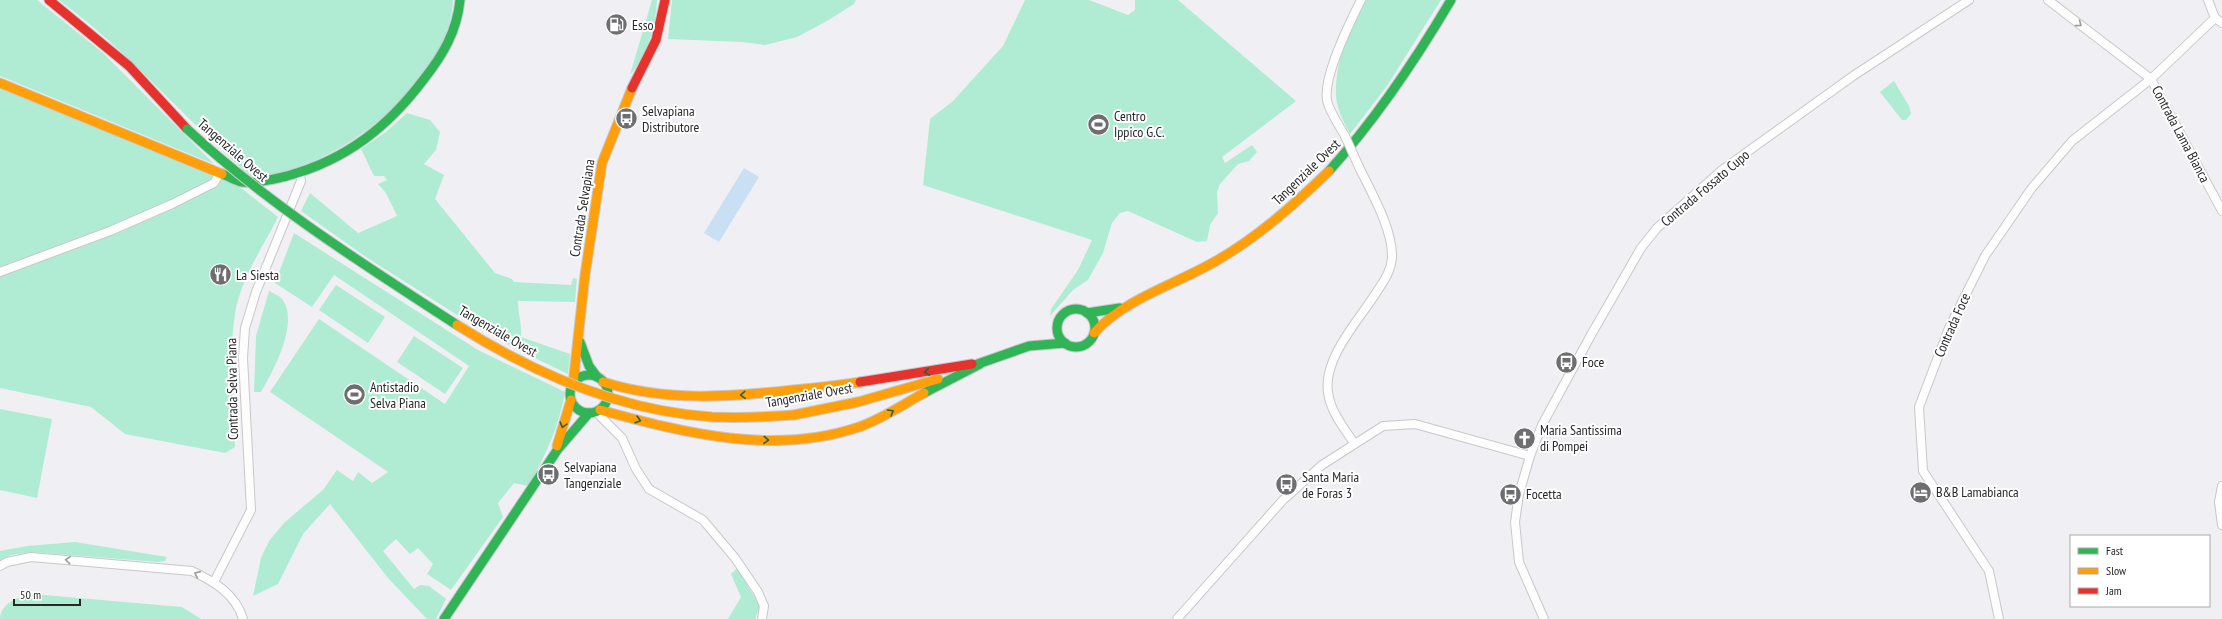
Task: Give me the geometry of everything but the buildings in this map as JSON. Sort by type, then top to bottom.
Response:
[{"type":"main road","name":"Tangenziale Ovest","points":[[49,0],[129,66],[187,129],[219,160],[274,204],[482,341],[547,374],[594,393],[665,412],[722,418],[794,415],[858,402],[922,384],[1028,347],[1054,342],[1065,343]]},
{"type":"main road","points":[[0,83],[242,182],[261,182],[300,174],[343,153],[376,131],[408,100],[442,57],[456,25],[460,0]]},
{"type":"main road","name":"Contrada Selvapiana","points":[[573,384],[585,275],[602,163],[626,99],[656,40],[665,0]]},
{"type":"main road","name":"Tangenziale Ovest","points":[[1094,333],[1101,324],[1125,306],[1230,252],[1291,208],[1344,157],[1367,129],[1390,98],[1451,0]]},
{"type":"main road","name":"Tangenziale Ovest","points":[[1087,313],[1125,306]]},
{"type":"main road","points":[[1072,309],[1087,313],[1094,322],[1094,333],[1087,342],[1082,345],[1076,346],[1065,343],[1058,334],[1058,323],[1063,314],[1072,309]]},
{"type":"main road","name":"Tangenziale Ovest","points":[[1028,347],[1048,333],[1058,323]]},
{"type":"main road","name":"Contrada Selvapiana","points":[[579,336],[583,355],[600,379]]},
{"type":"main road","points":[[556,451],[571,400],[570,391],[573,384],[584,376],[600,379],[625,389],[665,396],[706,397],[749,395],[857,383],[966,364],[980,364]]},
{"type":"main road","points":[[571,400],[578,410],[728,438],[777,441],[819,437],[860,427],[980,364]]},
{"type":"main road","points":[[444,619],[543,473],[556,451],[580,421],[595,412],[608,396],[600,379]]},
{"type":"street","points":[[1354,443],[1337,418],[1332,405],[1328,392],[1328,374],[1334,358],[1348,333],[1390,272],[1392,258],[1391,244],[1379,210],[1327,100],[1328,87],[1334,63],[1361,0]]},
{"type":"street","name":"Contrada Fossato Cupo","points":[[1544,619],[1519,562],[1515,522],[1519,494],[1530,456],[1542,425],[1641,248],[1657,228],[1722,170],[1853,76],[1969,0]]},
{"type":"street","points":[[2048,0],[2151,79]]},
{"type":"street","points":[[2208,0],[2219,21]]},
{"type":"street","name":"Contrada Foce","points":[[1999,619],[1989,571],[1923,471],[1919,407],[1949,328],[1985,256],[2031,189],[2072,141],[2151,79],[2219,21]]},
{"type":"street","name":"Contrada Lama Bianca","points":[[2151,79],[2222,211]]},
{"type":"street","points":[[0,272],[110,231],[172,204],[214,183],[220,173]]},
{"type":"street","name":"Contrada Selva Piana","points":[[214,582],[251,510],[243,358],[245,328],[256,292],[301,181],[300,174]]},
{"type":"street","points":[[595,412],[622,438],[636,469],[648,489],[704,520],[734,558],[758,592],[764,606],[762,619]]},
{"type":"street","points":[[1177,619],[1283,500],[1322,465],[1354,443],[1383,426],[1414,424],[1530,456]]},
{"type":"street","points":[[2222,486],[2218,502],[2222,525]]},
{"type":"street","points":[[0,566],[7,562],[31,557],[192,571],[214,582],[231,597],[243,619]]},
{"type":"green space","points":[[0,0],[37,0],[103,53],[214,164],[0,76]]},
{"type":"green space","points":[[59,0],[453,0],[447,32],[432,63],[409,92],[381,119],[350,142],[316,160],[283,172],[252,177],[204,133],[134,64],[85,20]]},
{"type":"green space","points":[[652,0],[657,0],[655,20],[650,40],[636,67],[630,75]]},
{"type":"green space","points":[[672,0],[856,0],[854,4],[827,21],[797,37],[765,45],[742,42],[668,39]]},
{"type":"green space","name":"Centro Ippico G.C.","points":[[1025,0],[1089,0],[1128,15],[1135,10],[1135,0],[1178,0],[1296,101],[1222,157],[1225,163],[1252,145],[1257,152],[1249,161],[1238,164],[1220,184],[1217,192],[1218,213],[1210,225],[1207,241],[1197,242],[1128,211],[1120,213],[1112,223],[1103,253],[1088,280],[1073,290],[1050,316],[1051,309],[1078,270],[1092,240],[923,185],[930,119],[953,101],[1003,46]]},
{"type":"green space","points":[[1366,0],[1441,0],[1387,86],[1350,134],[1337,104],[1336,82],[1341,57],[1349,33]]},
{"type":"green space","points":[[1894,81],[1909,106],[1911,114],[1906,120],[1902,120],[1880,92]]},
{"type":"green space","points":[[0,89],[236,184],[278,217],[247,276],[235,314],[232,347],[232,380],[235,447],[225,453],[125,434],[91,407],[0,388]]},
{"type":"green space","points":[[407,113],[430,120],[440,132],[436,150],[424,164],[444,175],[435,199],[495,273],[512,279],[514,282],[571,285],[573,278],[577,279],[575,302],[518,301],[521,337],[570,354],[568,374],[512,347],[457,315],[366,257],[301,211],[310,193],[358,233],[397,216],[386,193],[378,184],[387,180],[384,176],[374,176],[361,149],[386,132]]},
{"type":"green space","points":[[294,233],[478,350],[565,392],[559,417],[551,440],[541,463],[528,486],[514,483],[498,503],[503,517],[451,590],[427,574],[433,564],[418,548],[410,554],[396,539],[383,551],[414,589],[420,585],[429,586],[446,599],[436,619],[427,619],[388,578],[330,504],[303,534],[278,584],[253,596],[261,558],[269,541],[285,522],[323,490],[337,470],[353,481],[358,472],[372,483],[388,472],[270,392],[319,319],[445,404],[469,366],[334,275],[312,307],[275,283]]},
{"type":"green space","points":[[336,285],[385,317],[368,343],[319,310]]},
{"type":"green space","points":[[269,291],[282,299],[287,309],[288,320],[283,347],[278,360],[261,392],[254,392],[256,336]]},
{"type":"green space","points":[[414,336],[463,368],[445,394],[397,362]]},
{"type":"green space","points":[[0,409],[52,419],[37,498],[0,490]]},
{"type":"green space","points":[[75,542],[167,557],[165,561],[158,562],[31,552],[11,555],[0,560],[0,551],[27,546]]},
{"type":"green space","points":[[737,568],[760,606],[755,619],[728,619],[741,597],[731,574]]},
{"type":"green space","points":[[33,594],[182,607],[201,619],[0,619],[3,609],[12,601],[22,596]]},
{"type":"water","points":[[744,168],[759,177],[719,242],[704,233]]},
{"type":"traffic: fast","points":[[222,174],[247,182],[265,181],[287,176],[328,161],[364,140],[396,112],[437,61],[448,42],[456,22],[460,0]]},
{"type":"traffic: fast","points":[[1329,171],[1347,151],[1379,110],[1424,45],[1451,0]]},
{"type":"traffic: fast","points":[[187,129],[218,157],[318,233],[457,325]]},
{"type":"traffic: fast","points":[[1087,313],[1120,308]]},
{"type":"traffic: fast","points":[[1076,309],[1089,315],[1095,328],[1089,341],[1076,347],[1063,341],[1057,328],[1063,315],[1076,309]]},
{"type":"traffic: fast","points":[[580,342],[589,366],[597,377]]},
{"type":"traffic: fast","points":[[972,366],[1029,346],[1065,343]]},
{"type":"traffic: fast","points":[[924,393],[980,364]]},
{"type":"traffic: fast","points":[[589,375],[599,378],[605,384],[608,394],[605,404],[599,410],[589,413],[579,410],[573,404],[570,394],[573,384],[579,378],[589,375]]},
{"type":"traffic: fast","points":[[444,619],[558,449],[589,413]]},
{"type":"traffic: slow","points":[[0,83],[222,174]]},
{"type":"traffic: slow","points":[[573,384],[585,275],[602,163],[632,88]]},
{"type":"traffic: slow","points":[[1094,333],[1106,321],[1136,301],[1232,252],[1289,208],[1329,171]]},
{"type":"traffic: slow","points":[[457,325],[516,359],[547,374],[611,398],[644,407],[712,417],[794,415]]},
{"type":"traffic: slow","points":[[794,415],[858,402],[938,379]]},
{"type":"traffic: slow","points":[[603,382],[650,393],[698,396],[745,395],[827,387],[860,382]]},
{"type":"traffic: slow","points":[[600,410],[632,419],[696,433],[729,438],[794,440],[827,436],[859,427],[884,416],[924,393]]},
{"type":"traffic: slow","points":[[557,446],[571,400]]},
{"type":"traffic: jam","points":[[49,0],[129,66],[187,129]]},
{"type":"traffic: jam","points":[[632,88],[656,40],[665,0]]},
{"type":"traffic: jam","points":[[860,382],[972,364]]},
{"type":"place","name":"Esso","points":[[616,25]]},
{"type":"place","name":"Selvapiana Distributore","points":[[626,119]]},
{"type":"place","name":"Centro Ippico G.C.","points":[[1098,124]]},
{"type":"place","name":"La Siesta","points":[[221,275]]},
{"type":"place","name":"Foce","points":[[1566,362]]},
{"type":"place","name":"Antistadio Selva Piana","points":[[354,395]]},
{"type":"place","name":"Maria Santissima di Pompei","points":[[1525,438]]},
{"type":"place","name":"Selvapiana Tangenziale","points":[[548,475]]},
{"type":"place","name":"Santa Maria de Foras 3","points":[[1286,485]]},
{"type":"place","name":"B&B Lamabianca","points":[[1921,492]]},
{"type":"place","name":"Focetta","points":[[1511,494]]}]
